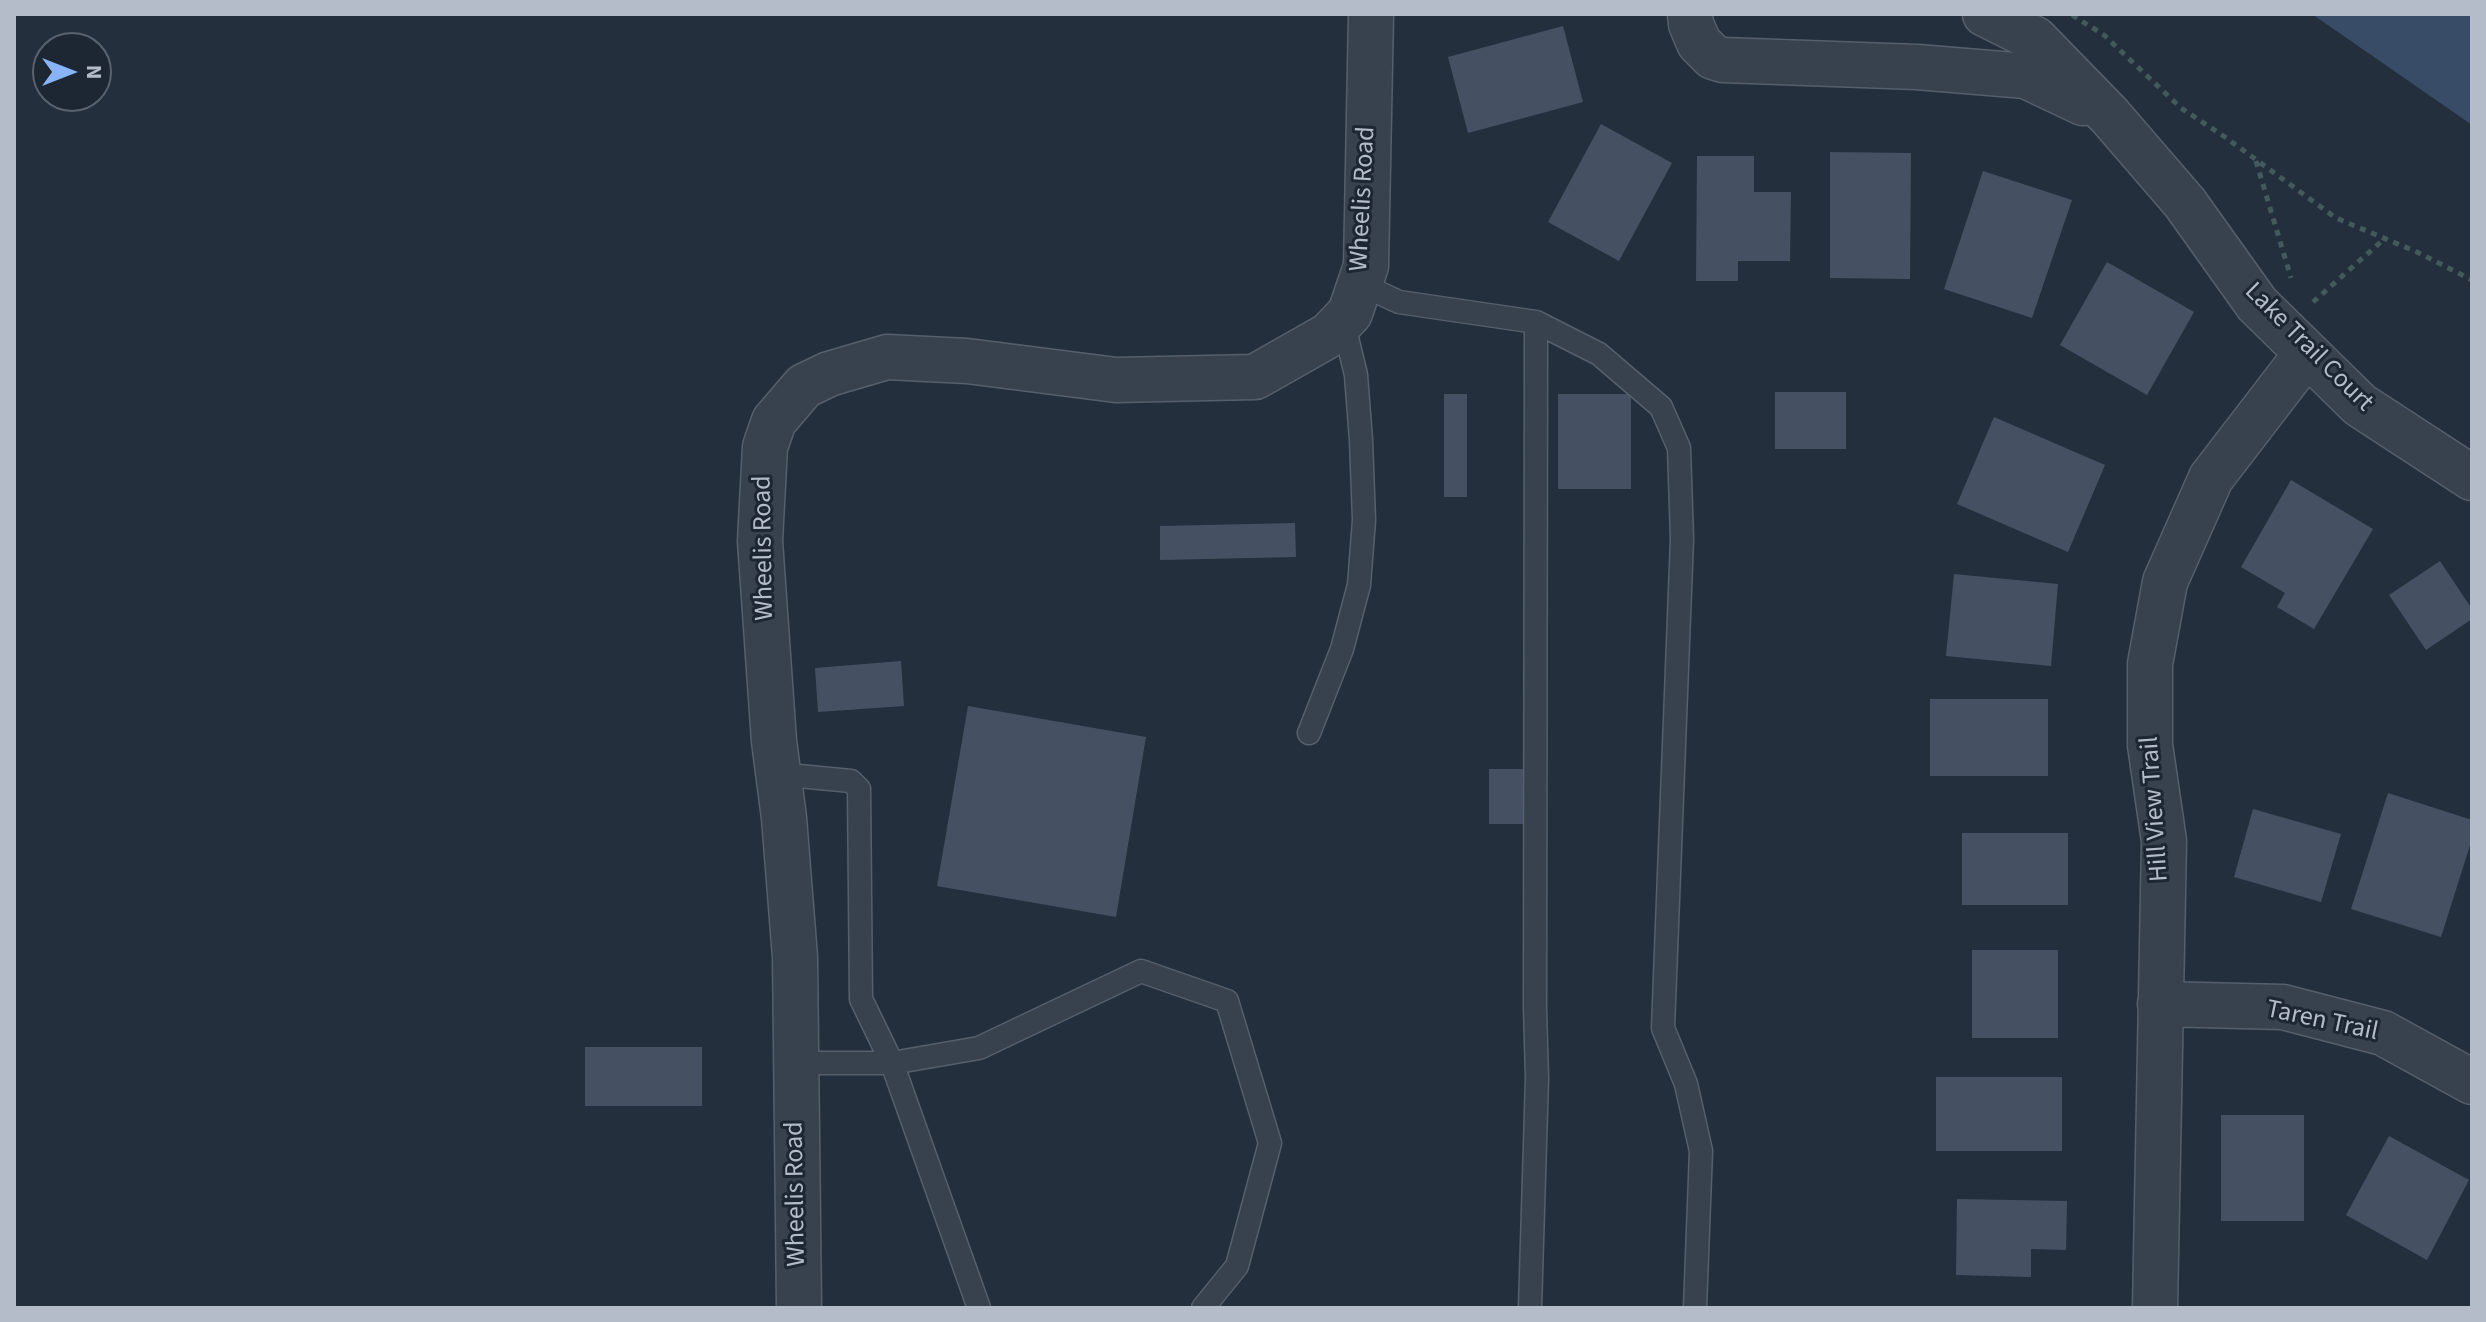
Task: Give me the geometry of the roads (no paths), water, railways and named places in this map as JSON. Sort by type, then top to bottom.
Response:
[{"type":"street","name":"Wheelis Road","points":[[799,1308],[795,957],[774,741],[759,513],[765,447],[774,421],[804,386],[829,374],[887,357],[967,361],[1116,380],[1255,377],[1329,335],[1351,302],[1366,266],[1371,14]]},
{"type":"street","name":"Lake Trail Court","points":[[1690,14],[1699,43],[1713,57],[1723,60],[1917,67],[2026,76],[2110,116]]},
{"type":"street","name":"Lake Trail Court","points":[[1985,14],[2035,39],[2110,116],[2185,203],[2257,304],[2304,332],[2360,405],[2472,478]]},
{"type":"street","name":"Hill View Trail","points":[[2155,1308],[2164,841],[2150,745],[2150,664],[2165,582],[2211,478],[2304,332]]},
{"type":"street","name":"Taren Trail","points":[[2160,1004],[2283,1007],[2383,1033],[2472,1082]]},
{"type":"lane","points":[[1309,733],[1342,649],[1359,585],[1363,533],[1351,302],[1399,302],[1536,322],[1599,354],[1661,407],[1679,448],[1682,539],[1663,1028],[1686,1084],[1701,1151],[1695,1308]]},
{"type":"lane","points":[[1530,1308],[1537,1078],[1536,322]]},
{"type":"lane","points":[[778,774],[851,781],[859,789],[861,999],[892,1063],[979,1308]]},
{"type":"lane","points":[[795,1063],[892,1063],[979,1048],[1141,971],[1227,1001],[1270,1143],[1237,1266],[1203,1308]]},
{"type":"water","points":[[2312,14],[2472,14],[2472,125]]}]
